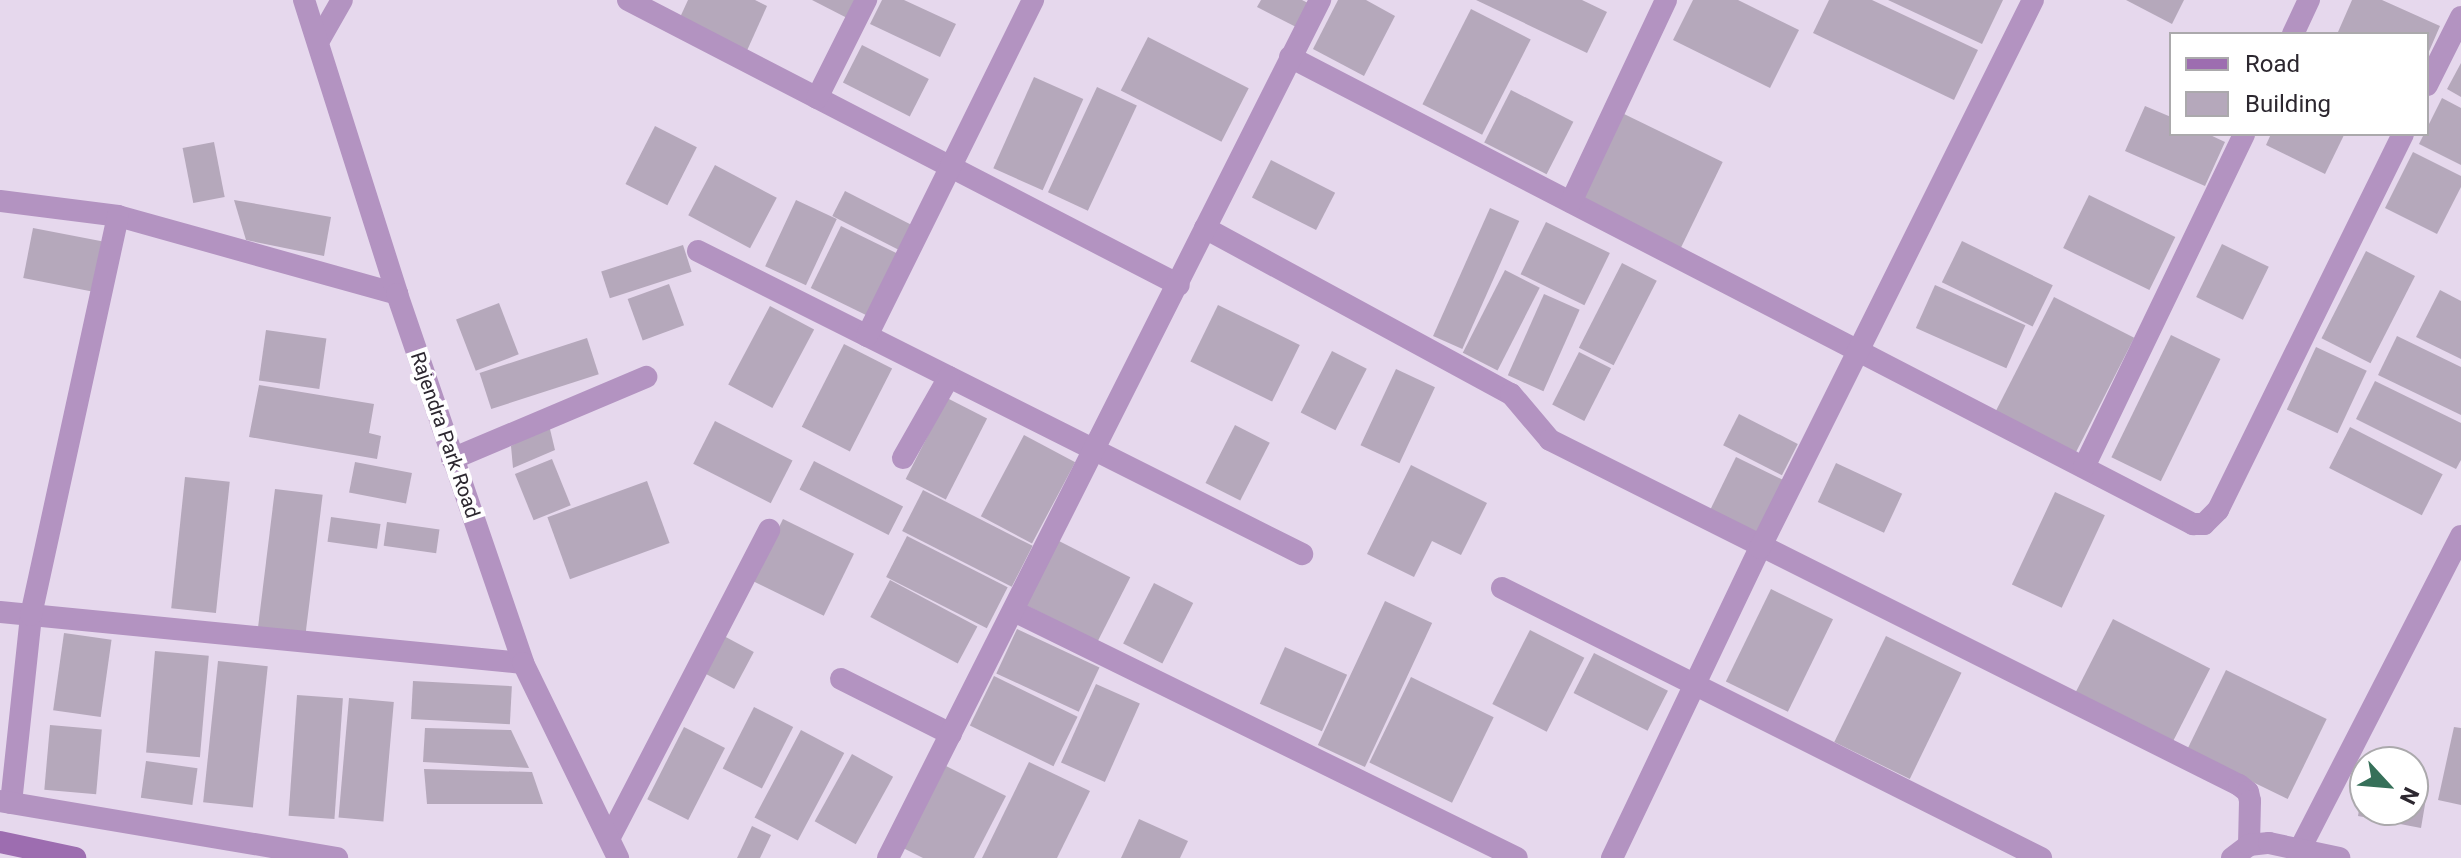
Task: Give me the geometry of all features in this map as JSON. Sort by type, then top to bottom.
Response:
[{"type":"main road","points":[[0,842],[75,858]]},
{"type":"street","name":"Rajendra Park Road","points":[[304,0],[397,294],[523,663],[614,848]]},
{"type":"street","points":[[318,42],[342,0]]},
{"type":"street","points":[[628,0],[662,8],[817,98],[1179,285]]},
{"type":"street","points":[[817,98],[866,0]]},
{"type":"street","points":[[867,336],[1033,0]]},
{"type":"street","points":[[888,858],[1320,0]]},
{"type":"street","points":[[1571,202],[1666,0]]},
{"type":"street","points":[[1612,858],[1697,686],[1760,548],[2033,0]]},
{"type":"street","points":[[2294,32],[2309,0]]},
{"type":"street","points":[[2429,81],[2461,17]]},
{"type":"street","points":[[1290,57],[2180,519],[2204,524],[2211,518],[2402,136]]},
{"type":"street","points":[[2084,467],[2243,136]]},
{"type":"street","points":[[0,201],[118,216],[397,294]]},
{"type":"street","points":[[118,216],[31,615],[6,802],[337,858]]},
{"type":"street","points":[[1205,228],[1511,394],[1550,440],[1760,548],[2239,785],[2248,792],[2250,801],[2240,851],[2269,843],[2339,858]]},
{"type":"street","points":[[698,251],[1302,554]]},
{"type":"street","points":[[452,459],[646,377]]},
{"type":"street","points":[[903,458],[949,377]]},
{"type":"street","points":[[614,848],[769,530]]},
{"type":"street","points":[[2300,849],[2459,545]]},
{"type":"street","points":[[1502,588],[2041,858]]},
{"type":"street","points":[[1014,611],[1517,858]]},
{"type":"street","points":[[0,612],[523,663]]},
{"type":"street","points":[[841,679],[951,734]]},
{"type":"building","points":[[688,0],[755,0],[767,6],[745,55],[677,24]]},
{"type":"building","points":[[812,0],[858,0],[849,19]]},
{"type":"building","points":[[882,0],[904,0],[956,24],[940,57],[870,24]]},
{"type":"building","points":[[1261,0],[1302,0],[1312,5],[1300,29],[1257,7]]},
{"type":"building","points":[[1338,0],[1366,0],[1395,16],[1364,76],[1313,49]]},
{"type":"building","points":[[1476,0],[1582,0],[1607,12],[1587,53]]},
{"type":"building","points":[[1693,0],[1738,0],[1799,30],[1770,88],[1673,40]]},
{"type":"building","points":[[1829,0],[1872,0],[1978,50],[1954,100],[1813,33]]},
{"type":"building","points":[[1888,0],[2003,0],[1982,44]]},
{"type":"building","points":[[2126,0],[2184,0],[2172,24]]},
{"type":"building","points":[[2352,0],[2382,0],[2440,26],[2429,51],[2429,32],[2338,32]]},
{"type":"building","points":[[1471,9],[1531,39],[1482,135],[1422,104]]},
{"type":"building","points":[[1148,37],[1249,88],[1221,142],[1121,90]]},
{"type":"building","points":[[862,45],[929,79],[910,116],[843,82]]},
{"type":"building","points":[[2461,63],[2461,97],[2447,89]]},
{"type":"building","points":[[1034,77],[1083,99],[1043,190],[993,168]]},
{"type":"building","points":[[1097,87],[1137,106],[1088,211],[1048,192]]},
{"type":"building","points":[[1511,90],[1573,122],[1547,174],[1484,143]]},
{"type":"building","points":[[2442,98],[2461,108],[2461,165],[2419,144],[2423,136],[2429,136],[2429,124]]},
{"type":"building","points":[[2145,106],[2169,116],[2169,136],[2212,136],[2225,142],[2205,186],[2125,151]]},
{"type":"building","points":[[1622,113],[1723,162],[1679,252],[1578,203]]},
{"type":"building","points":[[655,126],[697,147],[667,205],[625,184]]},
{"type":"building","points":[[2270,136],[2344,136],[2325,174],[2266,145]]},
{"type":"building","points":[[214,142],[225,197],[193,203],[183,148]]},
{"type":"building","points":[[2413,152],[2461,176],[2461,187],[2437,234],[2385,208]]},
{"type":"building","points":[[1271,160],[1335,193],[1316,230],[1252,197]]},
{"type":"building","points":[[715,165],[777,198],[750,248],[688,215]]},
{"type":"building","points":[[845,191],[913,226],[900,250],[832,216]]},
{"type":"building","points":[[2089,195],[2175,237],[2149,290],[2063,248]]},
{"type":"building","points":[[234,200],[331,217],[324,256],[246,240]]},
{"type":"building","points":[[796,200],[837,219],[806,285],[765,266]]},
{"type":"building","points":[[1490,208],[1519,221],[1462,349],[1433,336]]},
{"type":"building","points":[[1546,222],[1610,253],[1584,305],[1521,274]]},
{"type":"building","points":[[841,226],[897,253],[866,315],[811,288]]},
{"type":"building","points":[[33,228],[102,241],[92,291],[23,278]]},
{"type":"building","points":[[1962,241],[2053,285],[2033,327],[1942,282]]},
{"type":"building","points":[[2222,244],[2269,267],[2243,320],[2196,297]]},
{"type":"building","points":[[683,245],[692,272],[610,298],[601,272]]},
{"type":"building","points":[[2366,251],[2415,276],[2371,363],[2322,338]]},
{"type":"building","points":[[1622,263],[1657,281],[1614,365],[1579,348]]},
{"type":"building","points":[[1505,270],[1540,288],[1498,371],[1463,353]]},
{"type":"building","points":[[669,284],[684,325],[643,340],[628,299]]},
{"type":"building","points":[[1935,285],[2025,325],[2006,368],[1916,328]]},
{"type":"building","points":[[2440,290],[2461,301],[2461,359],[2416,337]]},
{"type":"building","points":[[1544,294],[1580,310],[1543,391],[1508,375]]},
{"type":"building","points":[[2054,297],[2134,338],[2074,455],[1994,415]]},
{"type":"building","points":[[499,303],[519,354],[476,371],[456,319]]},
{"type":"building","points":[[1218,305],[1300,345],[1272,402],[1190,362]]},
{"type":"building","points":[[770,306],[814,329],[772,408],[728,385]]},
{"type":"building","points":[[266,330],[326,338],[319,389],[259,381]]},
{"type":"building","points":[[2171,335],[2220,359],[2161,481],[2111,457]]},
{"type":"building","points":[[2397,336],[2461,367],[2461,415],[2378,375]]},
{"type":"building","points":[[587,338],[599,374],[491,409],[480,373]]},
{"type":"building","points":[[844,344],[892,369],[850,451],[802,427]]},
{"type":"building","points":[[2316,347],[2367,371],[2338,433],[2287,410]]},
{"type":"building","points":[[1332,351],[1367,369],[1335,430],[1301,412]]},
{"type":"building","points":[[1579,352],[1611,368],[1584,421],[1552,405]]},
{"type":"building","points":[[1396,369],[1435,387],[1399,463],[1361,445]]},
{"type":"building","points":[[2375,381],[2461,423],[2461,460],[2456,469],[2356,419]]},
{"type":"building","points":[[259,385],[374,404],[369,433],[381,436],[377,459],[249,437]]},
{"type":"building","points":[[947,398],[987,418],[946,500],[906,479]]},
{"type":"building","points":[[1739,414],[1798,444],[1782,475],[1723,445]]},
{"type":"building","points":[[715,421],[793,460],[771,503],[693,464]]},
{"type":"building","points":[[549,425],[555,450],[513,468],[511,446]]},
{"type":"building","points":[[1235,425],[1270,443],[1240,501],[1205,483]]},
{"type":"building","points":[[2350,427],[2443,474],[2422,515],[2329,468]]},
{"type":"building","points":[[1024,435],[1075,462],[1032,543],[981,516]]},
{"type":"building","points":[[1736,457],[1783,480],[1753,540],[1707,517]]},
{"type":"building","points":[[552,459],[571,505],[534,520],[515,474]]},
{"type":"building","points":[[814,461],[903,506],[889,535],[799,490]]},
{"type":"building","points":[[355,462],[412,473],[406,503],[349,492]]},
{"type":"building","points":[[1836,463],[1902,494],[1884,533],[1818,502]]},
{"type":"building","points":[[1411,465],[1487,503],[1461,555],[1432,541],[1414,577],[1367,554]]},
{"type":"building","points":[[185,477],[230,482],[216,613],[171,608]]},
{"type":"building","points":[[647,481],[670,543],[570,579],[547,517]]},
{"type":"building","points":[[275,489],[323,495],[305,635],[258,629]]},
{"type":"building","points":[[923,490],[1033,546],[1012,587],[902,531]]},
{"type":"building","points":[[2055,492],[2105,515],[2062,608],[2012,584]]},
{"type":"building","points":[[331,517],[381,524],[377,549],[328,542]]},
{"type":"building","points":[[783,519],[854,554],[824,616],[753,581]]},
{"type":"building","points":[[387,522],[439,529],[436,553],[384,546]]},
{"type":"building","points":[[907,536],[1008,587],[987,628],[886,577]]},
{"type":"building","points":[[1059,541],[1130,577],[1098,641],[1026,605]]},
{"type":"building","points":[[890,580],[977,626],[958,664],[870,617]]},
{"type":"building","points":[[1154,583],[1193,603],[1162,664],[1123,644]]},
{"type":"building","points":[[1771,589],[1833,619],[1788,712],[1726,682]]},
{"type":"building","points":[[1385,601],[1432,623],[1365,767],[1318,745]]},
{"type":"building","points":[[2113,619],[2210,668],[2172,744],[2074,695]]},
{"type":"building","points":[[1017,629],[1099,667],[1079,712],[996,673]]},
{"type":"building","points":[[1530,630],[1584,658],[1547,732],[1492,704]]},
{"type":"building","points":[[64,633],[112,640],[101,717],[53,710]]},
{"type":"building","points":[[722,635],[754,652],[734,689],[702,672]]},
{"type":"building","points":[[1886,636],[1961,673],[1910,779],[1834,742]]},
{"type":"building","points":[[1285,647],[1347,675],[1322,731],[1260,704]]},
{"type":"building","points":[[155,651],[209,656],[200,757],[146,753]]},
{"type":"building","points":[[1594,653],[1668,691],[1648,731],[1574,693]]},
{"type":"building","points":[[218,661],[268,666],[253,807],[203,802]]},
{"type":"building","points":[[2226,670],[2327,719],[2288,799],[2187,750]]},
{"type":"building","points":[[994,676],[1078,717],[1053,766],[970,725]]},
{"type":"building","points":[[1411,677],[1494,717],[1452,803],[1369,762]]},
{"type":"building","points":[[413,681],[512,686],[510,724],[411,719]]},
{"type":"building","points":[[1096,684],[1140,704],[1105,782],[1061,763]]},
{"type":"building","points":[[297,695],[343,698],[334,819],[289,816]]},
{"type":"building","points":[[349,698],[394,702],[383,821],[339,818]]},
{"type":"building","points":[[754,707],[793,727],[762,788],[723,768]]},
{"type":"building","points":[[50,725],[102,730],[96,794],[44,790]]},
{"type":"building","points":[[684,727],[725,748],[688,820],[647,799]]},
{"type":"building","points":[[2454,727],[2461,728],[2461,805],[2438,800]]},
{"type":"building","points":[[425,728],[511,730],[529,768],[423,762]]},
{"type":"building","points":[[801,730],[844,753],[798,840],[755,817]]},
{"type":"building","points":[[852,754],[893,777],[856,844],[815,821]]},
{"type":"building","points":[[146,761],[197,768],[192,805],[141,798]]},
{"type":"building","points":[[1029,762],[1090,791],[1057,858],[982,858]]},
{"type":"building","points":[[946,766],[1006,796],[974,858],[923,858],[903,848]]},
{"type":"building","points":[[424,769],[532,772],[543,804],[427,804]]},
{"type":"building","points":[[1139,819],[1188,841],[1180,858],[1121,858]]},
{"type":"building","points":[[752,826],[771,835],[760,858],[737,858]]}]
